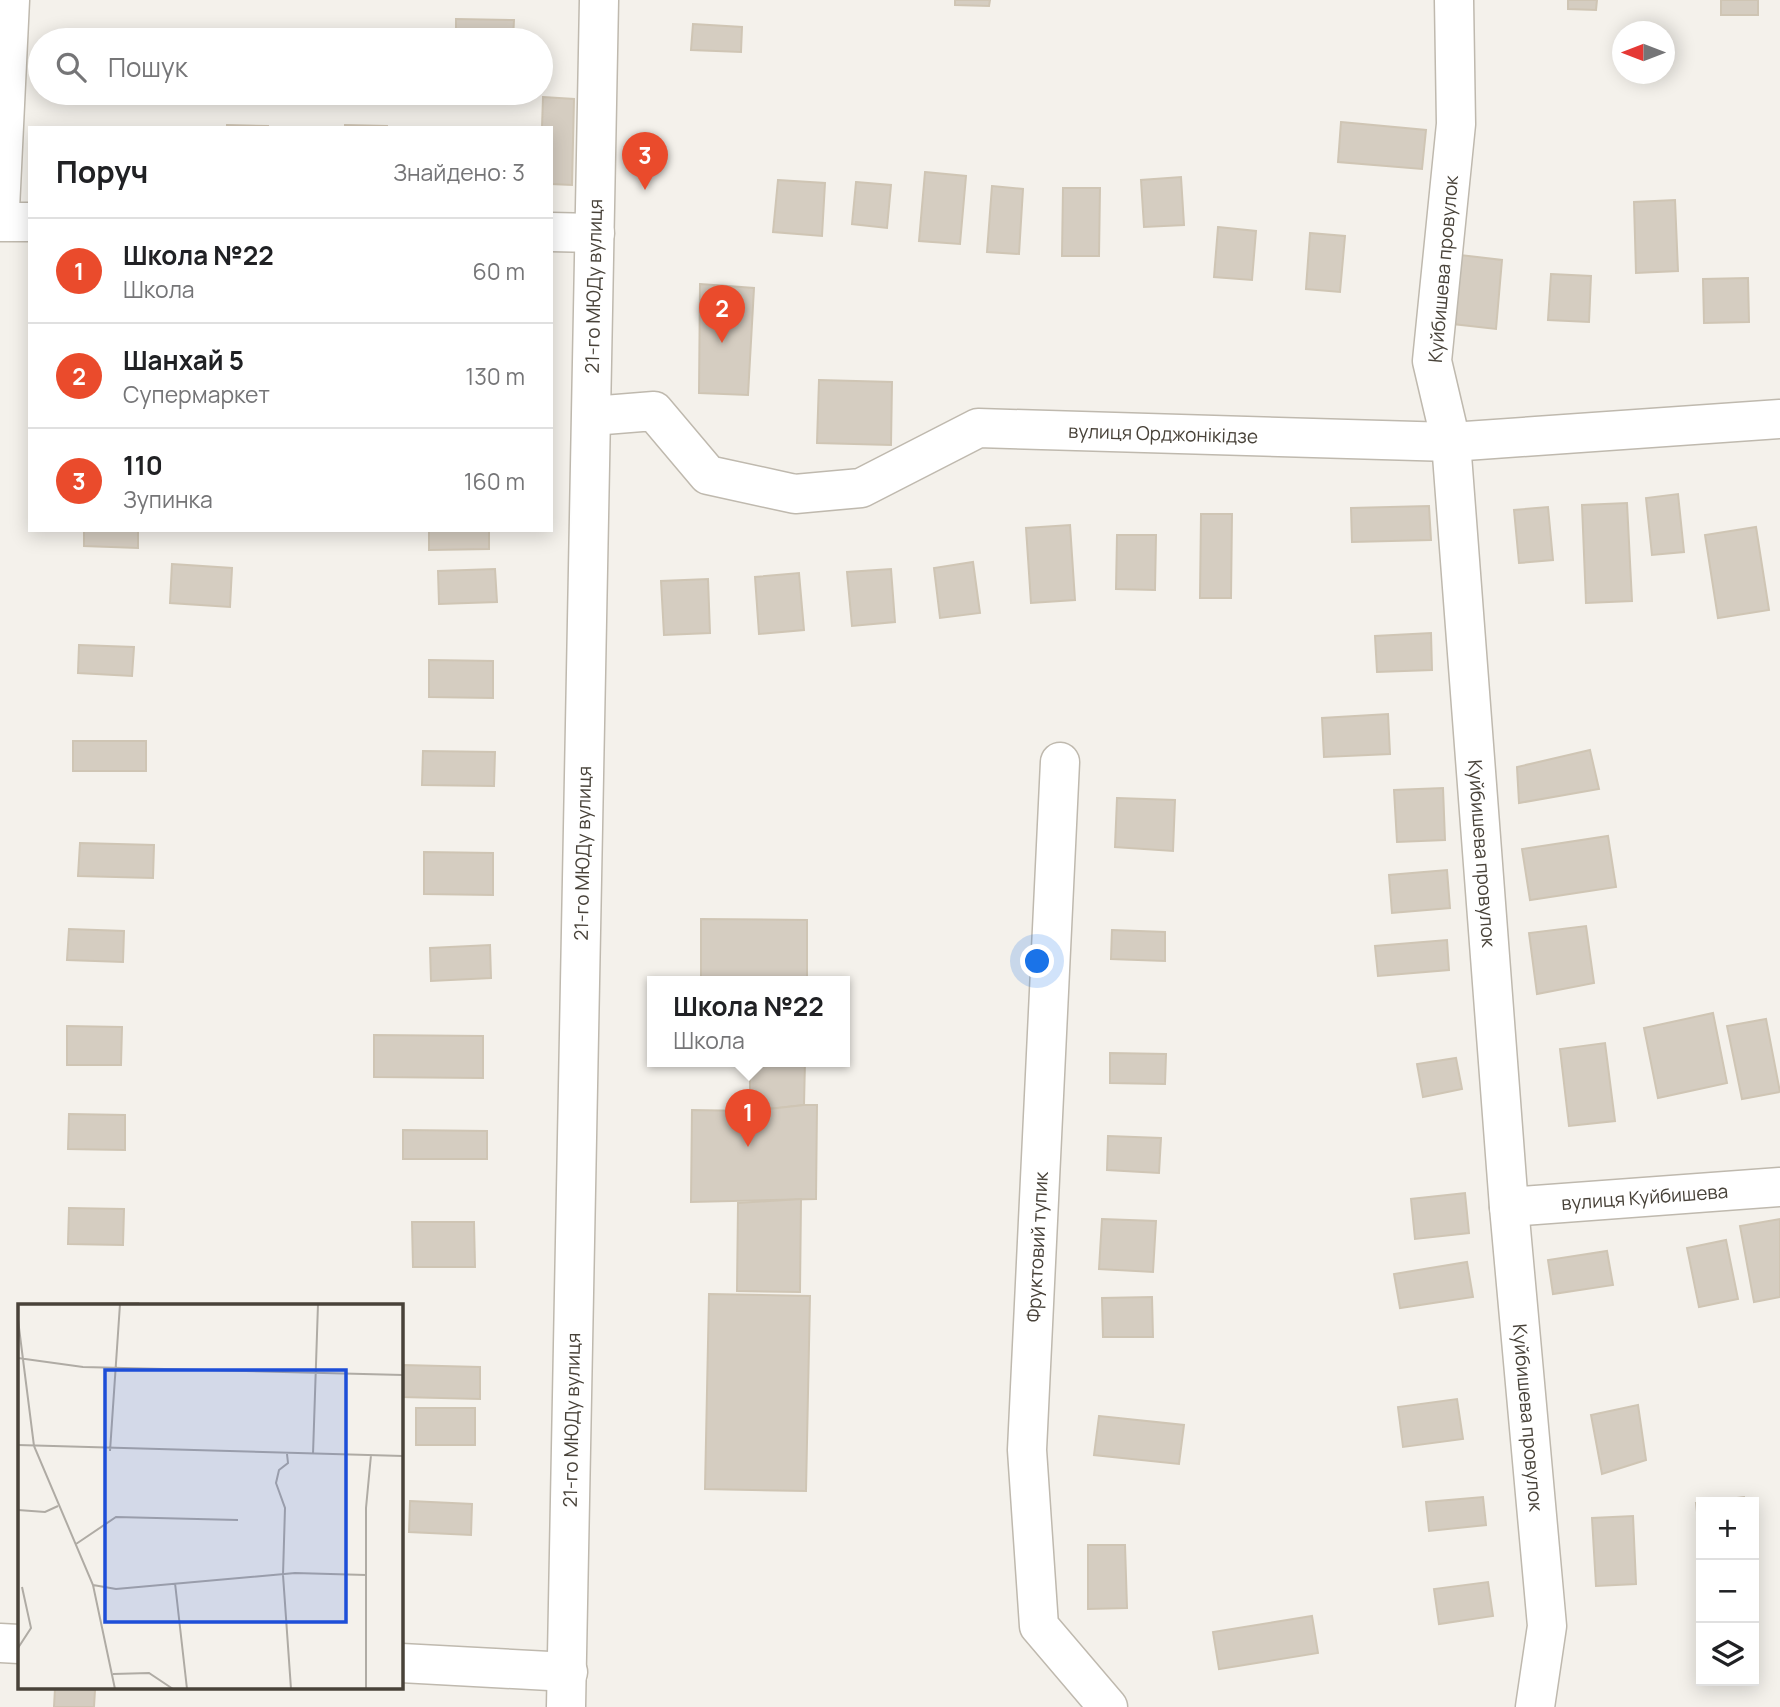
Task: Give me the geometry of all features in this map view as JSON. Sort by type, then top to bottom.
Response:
[{"type":"street","points":[[0,209],[10,0]]},
{"type":"street","name":"21-го МЮДу вулиця","points":[[567,1689],[599,0]]},
{"type":"street","name":"Куйбишева провулок","points":[[1454,0],[1456,124],[1433,361],[1451,442],[1509,1206],[1547,1626],[1535,1707]]},
{"type":"street","points":[[0,222],[28,222]]},
{"type":"street","points":[[553,232],[595,233]]},
{"type":"street","name":"вулиця Орджонікідзе","points":[[592,416],[654,411],[708,475],[794,494],[861,488],[978,428],[1451,442],[1780,419]]},
{"type":"street","name":"Фруктовий тупик","points":[[1060,762],[1027,1451],[1039,1626],[1108,1707]]},
{"type":"street","name":"вулиця Куйбишева","points":[[1509,1206],[1780,1187]]},
{"type":"street","points":[[0,1643],[18,1644]]},
{"type":"street","points":[[402,1663],[567,1689]]},
{"type":"building","points":[[955,0],[990,0],[989,6],[955,5]]},
{"type":"building","points":[[1568,0],[1597,0],[1596,10],[1568,9]]},
{"type":"building","points":[[1721,0],[1758,0],[1758,15],[1721,15]]},
{"type":"building","points":[[456,19],[514,20],[514,28],[456,28]]},
{"type":"building","points":[[693,24],[742,27],[741,52],[691,50]]},
{"type":"building","points":[[553,98],[574,99],[572,185],[553,184],[553,126],[542,126],[543,105],[553,105]]},
{"type":"building","points":[[1341,122],[1426,130],[1422,169],[1338,162]]},
{"type":"building","points":[[925,172],[966,176],[960,244],[919,241]]},
{"type":"building","points":[[1181,177],[1184,225],[1144,227],[1141,180]]},
{"type":"building","points":[[778,180],[825,183],[822,236],[773,232]]},
{"type":"building","points":[[856,182],[891,185],[887,228],[852,224]]},
{"type":"building","points":[[992,186],[1023,189],[1019,254],[987,252]]},
{"type":"building","points":[[1063,188],[1100,188],[1099,256],[1062,256]]},
{"type":"building","points":[[1675,200],[1678,271],[1636,273],[1634,202]]},
{"type":"building","points":[[1218,227],[1256,231],[1252,280],[1214,277]]},
{"type":"building","points":[[1310,233],[1345,236],[1340,292],[1306,289]]},
{"type":"building","points":[[1460,255],[1502,260],[1496,329],[1453,324]]},
{"type":"building","points":[[1551,274],[1591,276],[1589,322],[1548,320]]},
{"type":"building","points":[[1748,278],[1749,322],[1704,323],[1703,279]]},
{"type":"building","points":[[700,284],[754,288],[748,395],[699,393]]},
{"type":"building","points":[[819,380],[892,382],[891,445],[817,443]]},
{"type":"building","points":[[1678,494],[1684,552],[1652,555],[1646,498]]},
{"type":"building","points":[[1627,503],[1632,601],[1586,603],[1582,505]]},
{"type":"building","points":[[1429,506],[1431,540],[1352,542],[1351,508]]},
{"type":"building","points":[[1548,507],[1553,560],[1519,563],[1514,510]]},
{"type":"building","points":[[1201,514],[1232,514],[1231,598],[1200,598]]},
{"type":"building","points":[[1070,525],[1075,600],[1031,603],[1026,528]]},
{"type":"building","points":[[1756,527],[1769,610],[1718,618],[1705,535]]},
{"type":"building","points":[[84,532],[138,532],[138,548],[84,546]]},
{"type":"building","points":[[429,532],[489,532],[489,549],[429,550]]},
{"type":"building","points":[[1117,535],[1156,535],[1155,590],[1116,589]]},
{"type":"building","points":[[973,562],[980,613],[940,618],[934,568]]},
{"type":"building","points":[[172,564],[232,568],[230,607],[170,603]]},
{"type":"building","points":[[495,569],[497,602],[439,604],[438,571]]},
{"type":"building","points":[[891,569],[895,622],[852,626],[847,572]]},
{"type":"building","points":[[799,573],[804,630],[759,634],[755,577]]},
{"type":"building","points":[[708,579],[710,633],[664,635],[661,581]]},
{"type":"building","points":[[1431,633],[1432,670],[1377,672],[1375,636]]},
{"type":"building","points":[[79,645],[134,647],[132,676],[78,673]]},
{"type":"building","points":[[429,660],[493,661],[493,698],[429,697]]},
{"type":"building","points":[[1388,714],[1390,754],[1324,757],[1322,718]]},
{"type":"building","points":[[73,741],[146,741],[146,771],[73,771]]},
{"type":"building","points":[[1590,750],[1599,789],[1519,803],[1517,767]]},
{"type":"building","points":[[423,751],[495,752],[494,786],[422,785]]},
{"type":"building","points":[[1443,788],[1445,840],[1397,842],[1394,790]]},
{"type":"building","points":[[1117,798],[1175,800],[1173,851],[1115,847]]},
{"type":"building","points":[[1608,836],[1616,887],[1530,900],[1522,849]]},
{"type":"building","points":[[80,843],[154,845],[153,878],[78,876]]},
{"type":"building","points":[[424,852],[493,853],[493,895],[424,894]]},
{"type":"building","points":[[1447,870],[1450,908],[1392,913],[1389,875]]},
{"type":"building","points":[[701,919],[807,920],[807,976],[701,976]]},
{"type":"building","points":[[1586,926],[1594,983],[1537,994],[1529,933]]},
{"type":"building","points":[[69,929],[124,931],[123,962],[67,960]]},
{"type":"building","points":[[1112,930],[1165,932],[1165,961],[1111,959]]},
{"type":"building","points":[[1447,940],[1449,970],[1378,976],[1375,946]]},
{"type":"building","points":[[490,945],[491,978],[431,981],[430,948]]},
{"type":"building","points":[[1713,1013],[1727,1083],[1658,1098],[1644,1028]]},
{"type":"building","points":[[1766,1019],[1780,1092],[1742,1099],[1727,1026]]},
{"type":"building","points":[[67,1026],[122,1027],[121,1065],[67,1065]]},
{"type":"building","points":[[374,1035],[483,1036],[483,1078],[374,1077]]},
{"type":"building","points":[[1605,1043],[1615,1121],[1569,1126],[1560,1049]]},
{"type":"building","points":[[1110,1053],[1166,1054],[1165,1084],[1110,1083]]},
{"type":"building","points":[[1456,1058],[1462,1089],[1423,1097],[1417,1064]]},
{"type":"building","points":[[750,1067],[805,1067],[804,1105],[750,1111]]},
{"type":"building","points":[[817,1105],[816,1199],[691,1202],[692,1110],[750,1111]]},
{"type":"building","points":[[69,1114],[125,1115],[125,1150],[68,1149]]},
{"type":"building","points":[[403,1130],[487,1131],[487,1159],[403,1159]]},
{"type":"building","points":[[1108,1136],[1161,1138],[1159,1173],[1107,1170]]},
{"type":"building","points":[[1465,1193],[1469,1233],[1415,1239],[1411,1199]]},
{"type":"building","points":[[801,1199],[800,1292],[737,1291],[738,1203]]},
{"type":"building","points":[[69,1208],[124,1209],[123,1245],[68,1244]]},
{"type":"building","points":[[1102,1219],[1156,1221],[1153,1272],[1099,1269]]},
{"type":"building","points":[[1780,1219],[1780,1297],[1754,1302],[1740,1226]]},
{"type":"building","points":[[412,1222],[474,1222],[475,1267],[413,1267]]},
{"type":"building","points":[[1726,1240],[1738,1299],[1699,1307],[1687,1248]]},
{"type":"building","points":[[1607,1251],[1613,1285],[1553,1294],[1548,1260]]},
{"type":"building","points":[[1467,1262],[1473,1297],[1400,1308],[1394,1274]]},
{"type":"building","points":[[709,1294],[810,1296],[806,1491],[705,1489]]},
{"type":"building","points":[[1152,1297],[1153,1337],[1103,1337],[1102,1298]]},
{"type":"building","points":[[138,1303],[138,1304],[65,1304]]},
{"type":"building","points":[[403,1365],[480,1367],[480,1399],[402,1397]]},
{"type":"building","points":[[1457,1399],[1463,1439],[1403,1447],[1398,1407]]},
{"type":"building","points":[[1638,1405],[1646,1460],[1602,1474],[1591,1415]]},
{"type":"building","points":[[416,1408],[475,1408],[475,1445],[416,1445]]},
{"type":"building","points":[[1099,1416],[1184,1425],[1179,1464],[1094,1455]]},
{"type":"building","points":[[1483,1497],[1486,1525],[1429,1531],[1426,1502]]},
{"type":"building","points":[[410,1501],[472,1504],[471,1535],[409,1532]]},
{"type":"building","points":[[1633,1516],[1636,1584],[1596,1586],[1592,1518]]},
{"type":"building","points":[[1088,1545],[1125,1545],[1127,1608],[1088,1609]]},
{"type":"building","points":[[1488,1582],[1493,1616],[1439,1624],[1434,1589]]},
{"type":"building","points":[[1312,1616],[1318,1653],[1219,1669],[1213,1632]]},
{"type":"building","points":[[55,1690],[95,1690],[94,1707],[54,1707]]},
{"type":"place","name":"110","points":[[645,190]]},
{"type":"place","name":"Шанхай 5","points":[[722,343]]},
{"type":"place","name":"Школа №22","points":[[748,1147]]}]
